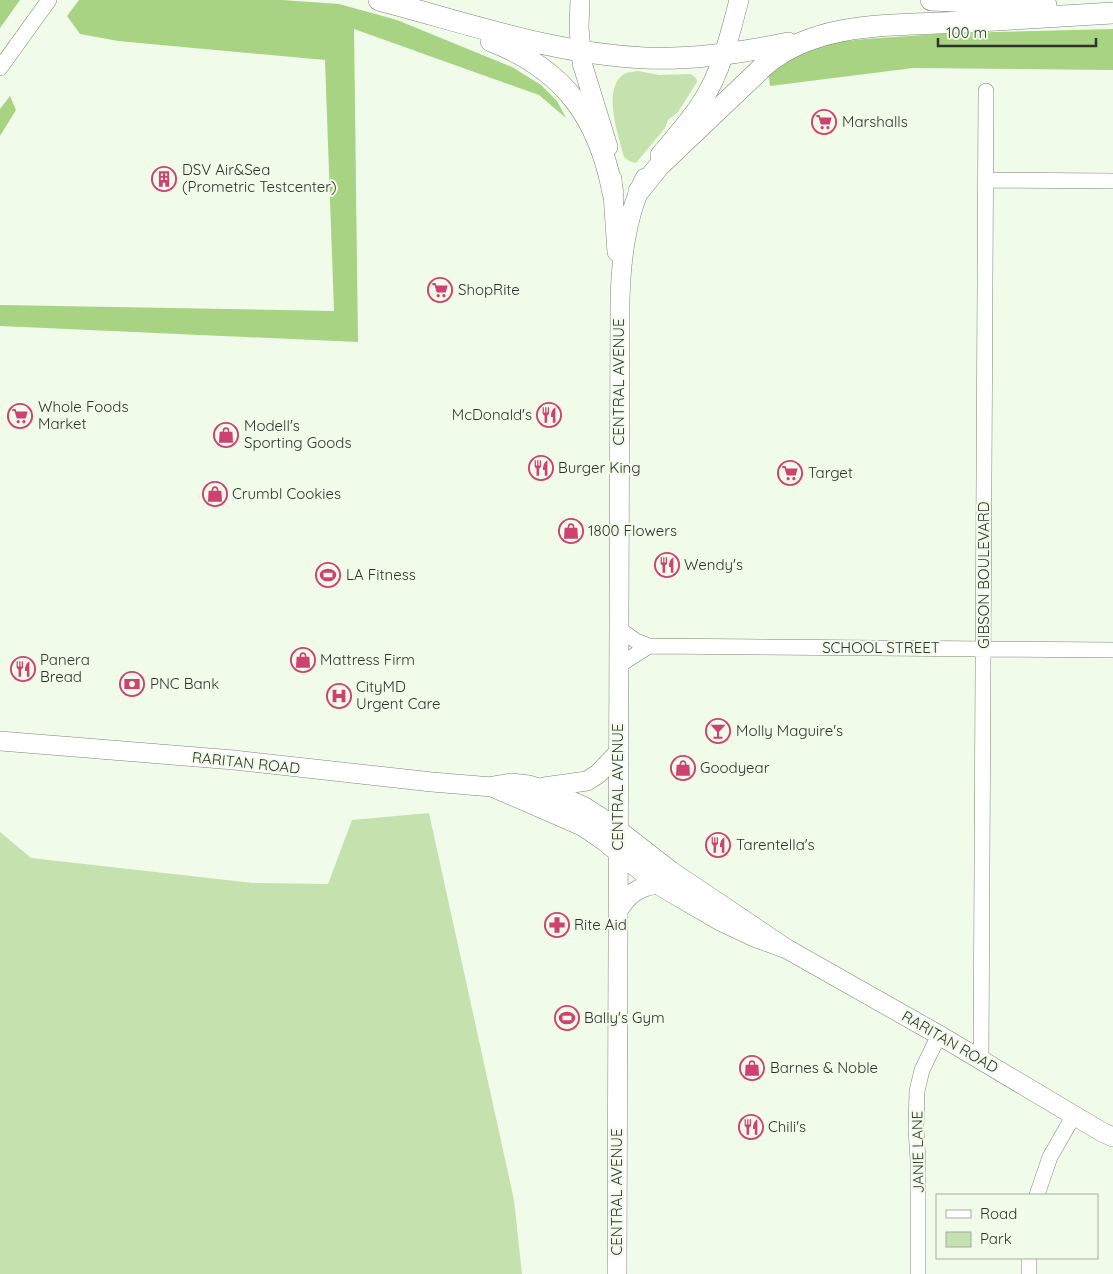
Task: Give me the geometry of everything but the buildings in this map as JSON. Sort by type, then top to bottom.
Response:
[{"type":"highway","points":[[379,0],[456,22],[580,51],[646,58],[724,55],[817,37],[895,25],[1113,13]]},
{"type":"highway","points":[[931,0],[1113,6]]},
{"type":"highway","points":[[456,22],[483,38],[523,55],[560,83],[578,104],[593,130],[605,161],[613,193]]},
{"type":"highway","points":[[639,191],[658,166],[765,65],[790,47],[817,37]]},
{"type":"main road","name":"CENTRAL AVENUE","points":[[580,0],[580,51],[585,74],[610,156],[620,300]]},
{"type":"main road","name":"CENTRAL AVENUE","points":[[617,1274],[617,754],[620,300],[622,258],[630,218],[646,175],[703,100],[719,69],[739,0]]},
{"type":"main road","name":"RARITAN ROAD","points":[[0,741],[234,760],[492,787],[571,820],[593,833],[657,884],[722,922],[754,937],[787,949]]},
{"type":"main road","points":[[538,788],[587,781],[598,774],[617,754]]},
{"type":"main road","name":"RARITAN ROAD","points":[[492,787],[511,783],[538,788],[583,806],[671,871],[787,949],[1113,1137]]},
{"type":"main road","points":[[618,911],[632,894],[644,886],[657,884]]},
{"type":"street","points":[[0,68],[49,0]]},
{"type":"street","name":"GIBSON BOULEVARD","points":[[980,1059],[987,180],[986,91]]},
{"type":"street","points":[[987,180],[1113,181]]},
{"type":"street","name":"SCHOOL STREET","points":[[618,628],[636,641],[649,646],[1113,650]]},
{"type":"street","points":[[618,666],[649,646]]},
{"type":"street","name":"JANIE LANE","points":[[918,1274],[918,1160],[916,1129],[918,1092],[922,1070],[939,1035]]},
{"type":"street","points":[[1037,1194],[1050,1157],[1074,1115]]},
{"type":"street","points":[[1029,1259],[1029,1274]]},
{"type":"green space","points":[[0,0],[20,0],[0,28]]},
{"type":"green space","points":[[79,0],[282,0],[339,4],[397,20],[512,67],[541,85],[557,101],[566,118],[539,95],[354,29],[358,342],[0,326],[0,305],[334,311],[325,60],[118,41],[80,34],[67,16]]},
{"type":"green space","points":[[1113,29],[1113,70],[913,68],[770,86],[768,70],[807,45],[953,33]]},
{"type":"green space","points":[[638,71],[659,75],[691,74],[696,78],[697,82],[678,112],[668,120],[665,128],[636,163],[624,157],[613,112],[613,100],[614,89],[618,79],[626,73]]},
{"type":"green space","points":[[10,96],[16,110],[0,136],[0,109]]},
{"type":"green space","points":[[429,813],[514,1200],[522,1274],[0,1274],[0,832],[31,858],[253,883],[328,884],[352,820]]},
{"type":"place","name":"Marshalls","points":[[824,122]]},
{"type":"place","name":"DSV Air&Sea (Prometric Testcenter)","points":[[164,179]]},
{"type":"place","name":"ShopRite","points":[[440,290]]},
{"type":"place","name":"McDonald's","points":[[549,415]]},
{"type":"place","name":"Whole Foods Market","points":[[20,416]]},
{"type":"place","name":"Modell's Sporting Goods","points":[[226,435]]},
{"type":"place","name":"Burger King","points":[[541,468]]},
{"type":"place","name":"Target","points":[[790,473]]},
{"type":"place","name":"Crumbl Cookies","points":[[215,494]]},
{"type":"place","name":"1800 Flowers","points":[[571,531]]},
{"type":"place","name":"Wendy's","points":[[667,565]]},
{"type":"place","name":"LA Fitness","points":[[328,575]]},
{"type":"place","name":"Mattress Firm","points":[[303,660]]},
{"type":"place","name":"Panera Bread","points":[[23,669]]},
{"type":"place","name":"PNC Bank","points":[[132,684]]},
{"type":"place","name":"CityMD Urgent Care","points":[[339,696]]},
{"type":"place","name":"Molly Maguire's","points":[[718,731]]},
{"type":"place","name":"Goodyear","points":[[683,768]]},
{"type":"place","name":"Tarentella's","points":[[718,845]]},
{"type":"place","name":"Rite Aid","points":[[557,925]]},
{"type":"place","name":"Bally's Gym","points":[[567,1018]]},
{"type":"place","name":"Barnes & Noble","points":[[752,1068]]},
{"type":"place","name":"Chili's","points":[[751,1127]]}]
